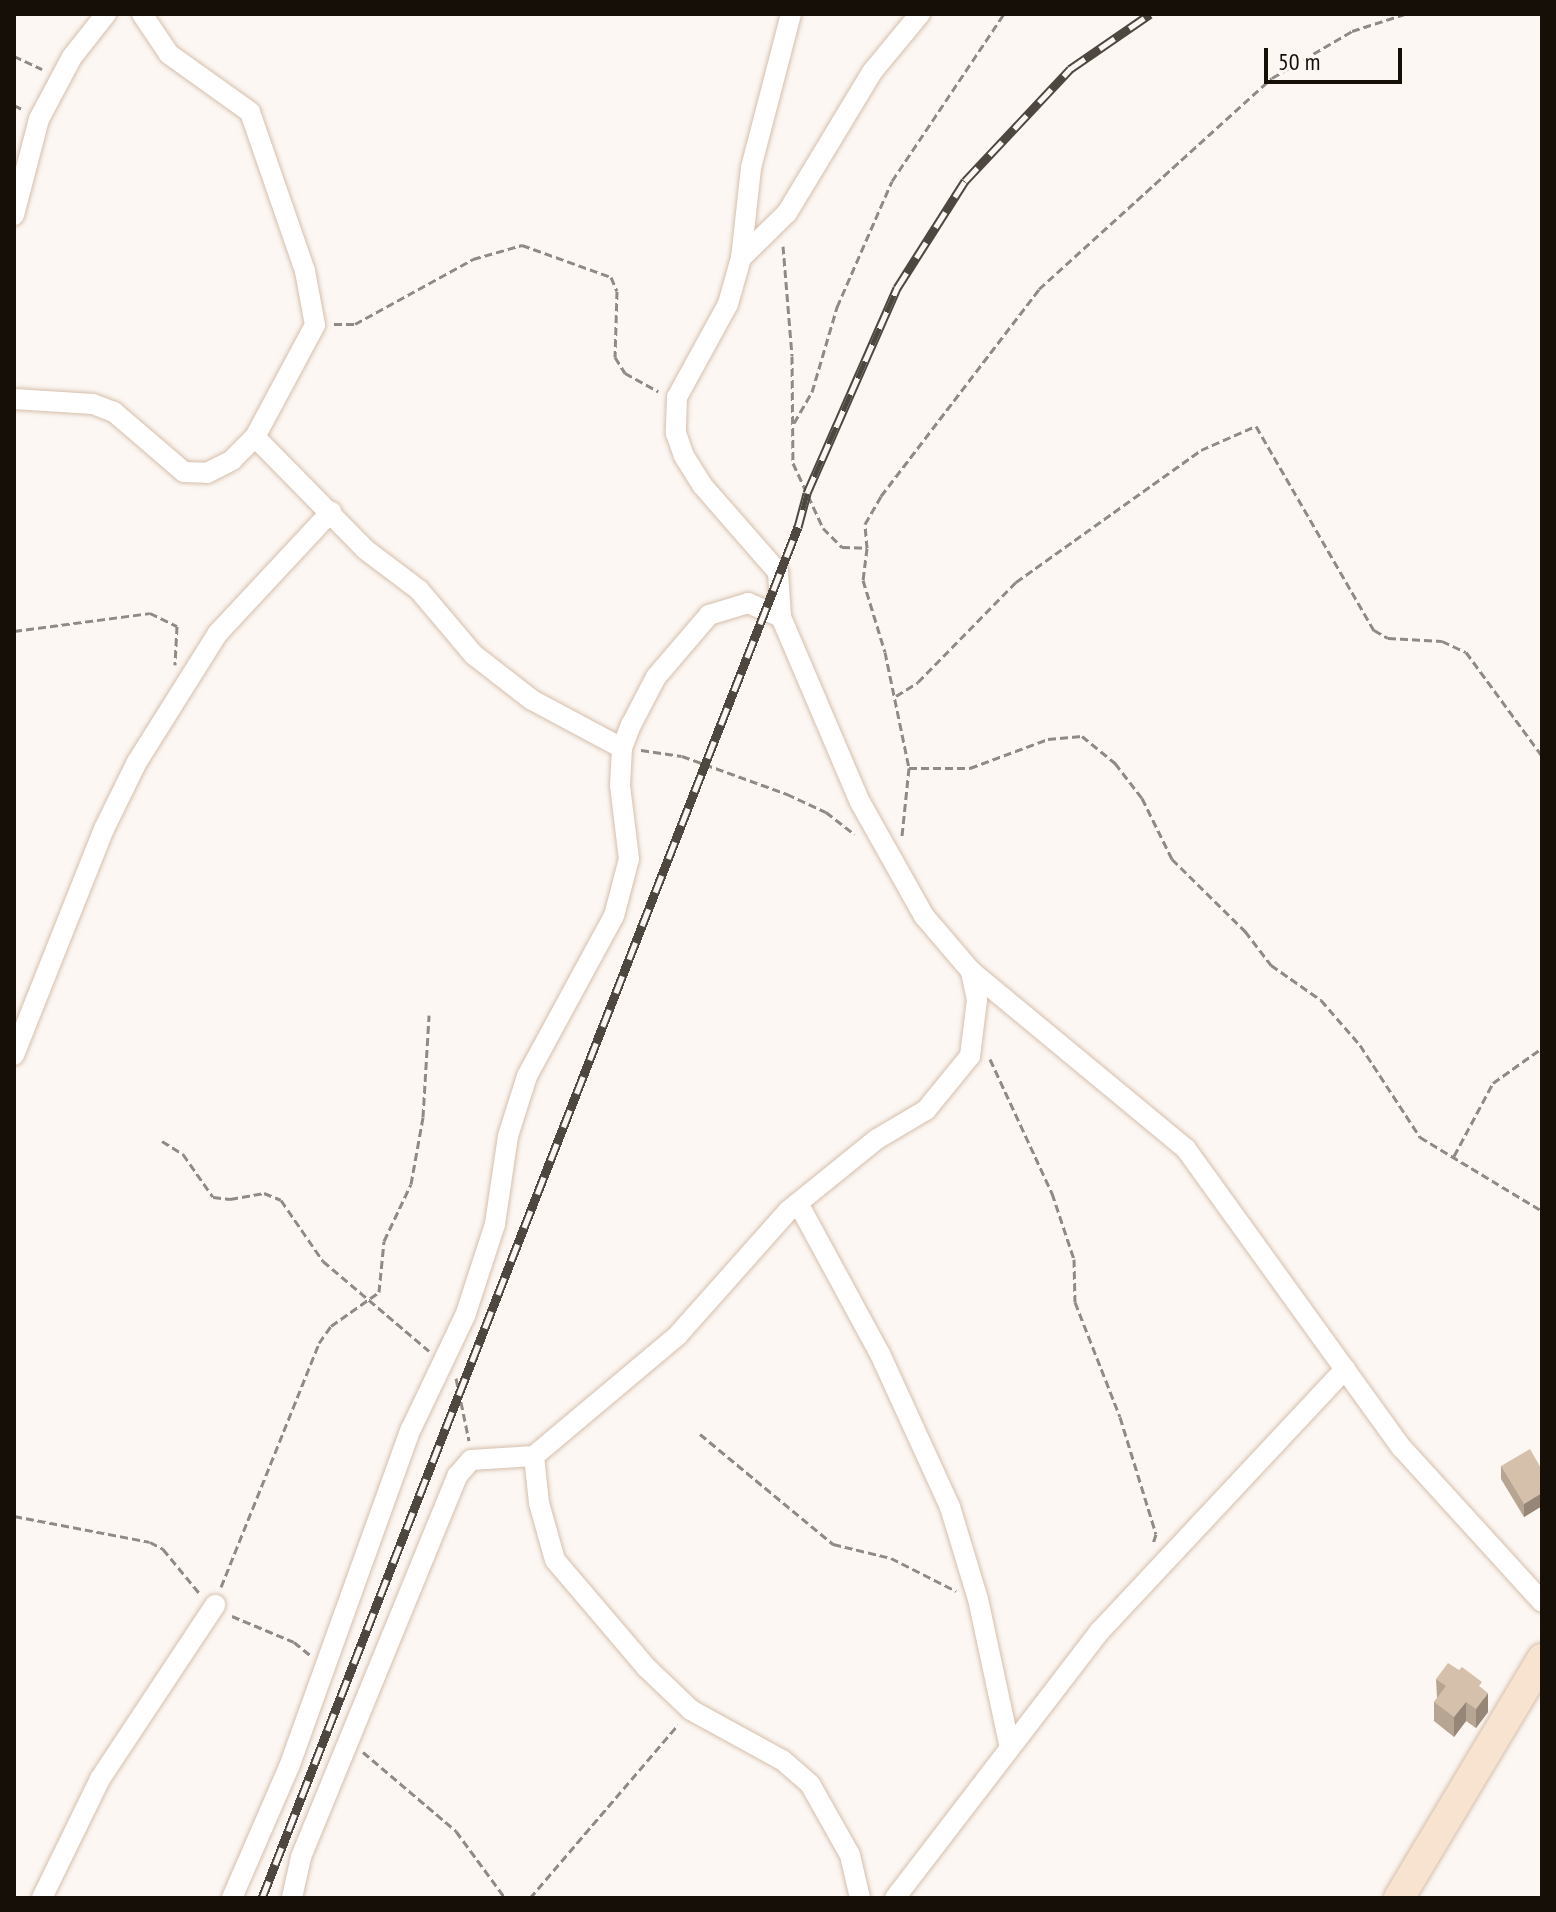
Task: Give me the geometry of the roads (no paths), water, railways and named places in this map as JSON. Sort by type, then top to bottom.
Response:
[{"type":"street","points":[[14,215],[39,119],[60,77],[106,14]]},
{"type":"street","points":[[14,399],[93,404],[114,412],[184,472],[207,473],[232,460],[255,437],[315,325],[305,271],[250,112],[169,54],[142,14]]},
{"type":"street","points":[[791,14],[751,168],[741,258],[728,304],[677,397],[676,433],[684,456],[702,485],[778,572],[781,617],[860,802],[924,916],[971,971],[1186,1149],[1402,1448],[1542,1602]]},
{"type":"street","points":[[741,258],[787,213],[857,95],[920,14]]},
{"type":"street","points":[[255,437],[366,550],[419,590],[474,655],[532,700],[622,748]]},
{"type":"street","points":[[14,1055],[104,829],[171,705],[218,633],[331,512]]},
{"type":"street","points":[[232,1898],[326,1668],[411,1429],[445,1361],[495,1224],[508,1136],[527,1076],[572,989],[594,959],[624,884],[629,837],[620,786],[622,748],[656,677],[709,615],[748,603],[781,617]]},
{"type":"street","points":[[292,1898],[301,1857],[446,1495],[471,1460],[534,1456],[678,1335],[798,1203],[877,1139],[926,1110],[970,1056],[977,1020],[971,971]]},
{"type":"street","points":[[798,1203],[916,1425],[950,1507],[978,1599],[1010,1748]]},
{"type":"street","points":[[895,1898],[1148,1575],[1345,1369]]},
{"type":"street","points":[[534,1456],[539,1503],[555,1560],[646,1667],[691,1710],[782,1760],[810,1784],[850,1855],[860,1898]]},
{"type":"street","points":[[42,1898],[100,1779],[215,1605]]},
{"type":"street","points":[[1399,1898],[1542,1659]]},
{"type":"railway","points":[[262,1898],[798,527],[807,493],[897,288],[965,181],[1070,69],[1150,14]]}]
